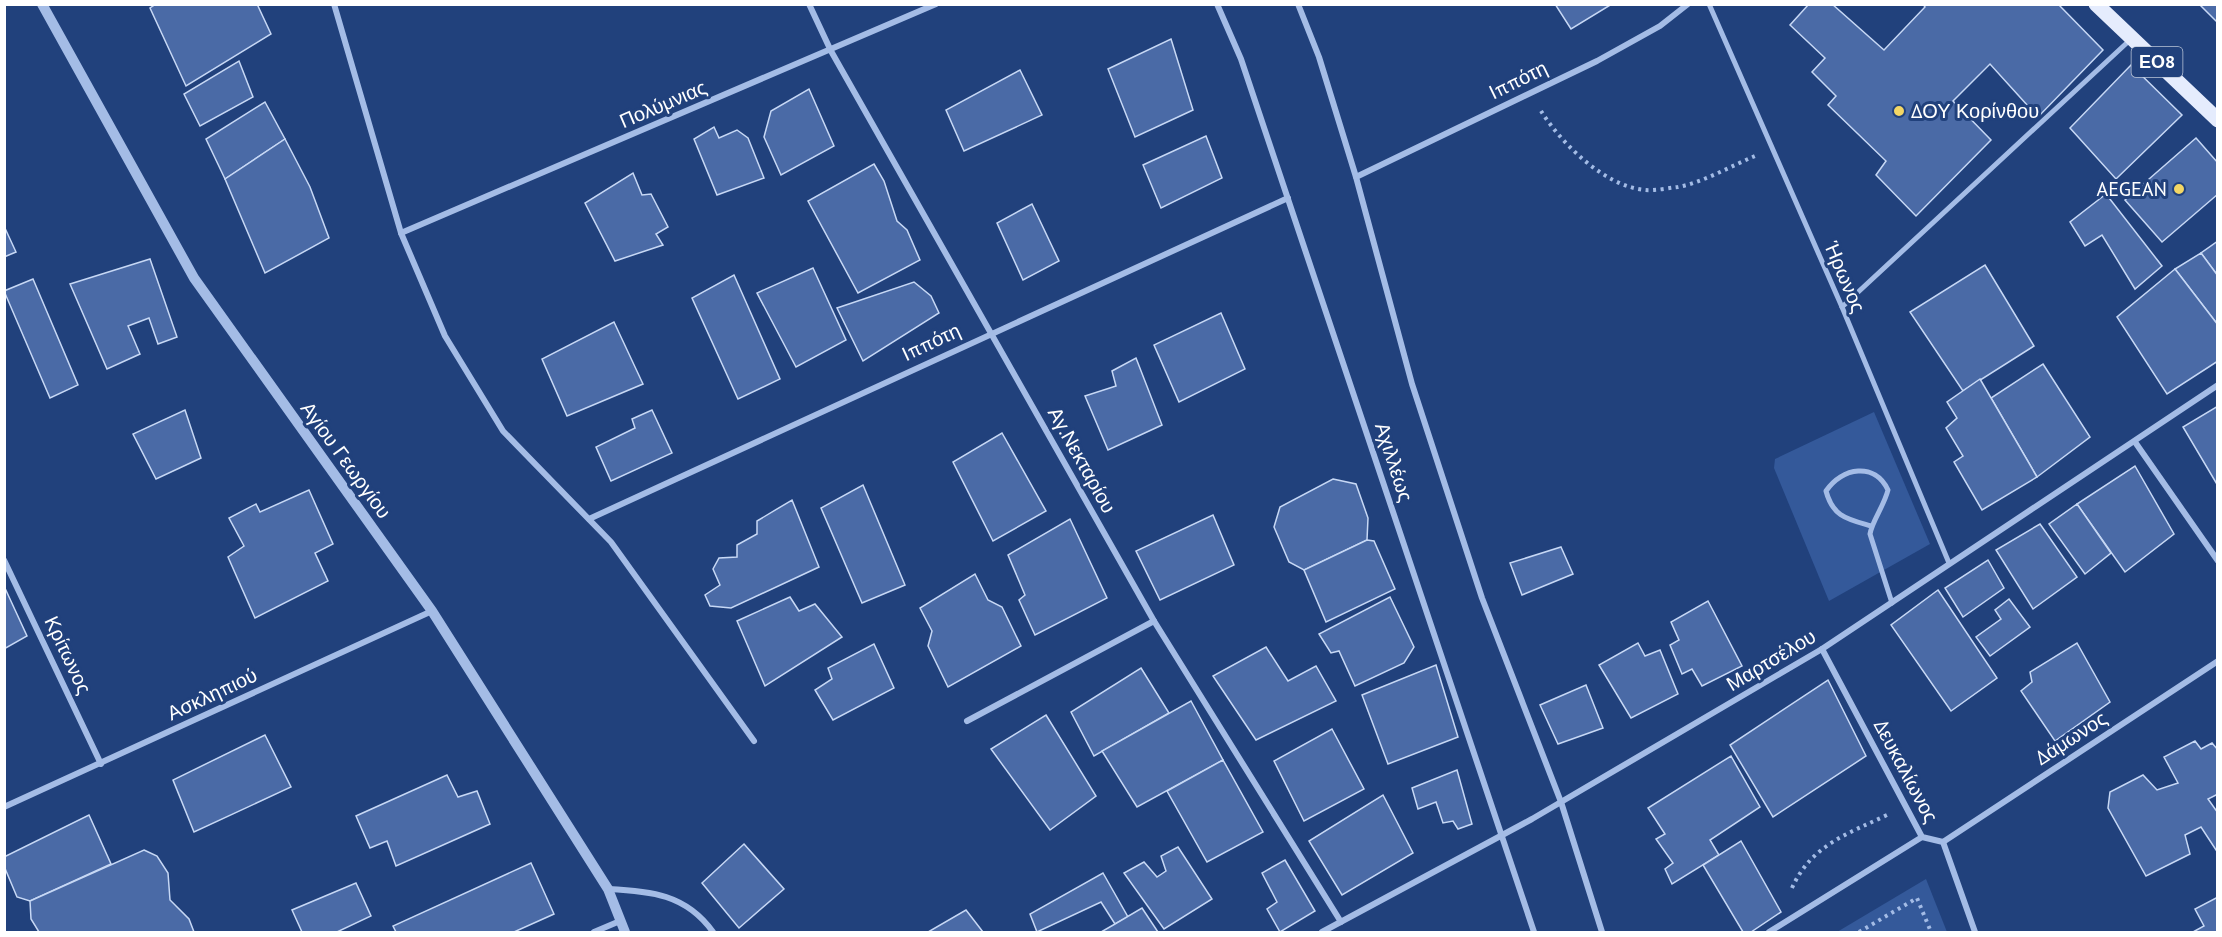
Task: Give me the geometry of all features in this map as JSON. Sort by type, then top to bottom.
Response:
[{"type":"main road","name":"ΕΟ8","points":[[2096,4],[2217,120]]},
{"type":"street","name":"Αγίου Γεωργίου","points":[[42,4],[194,278],[432,610],[608,889],[625,933]]},
{"type":"street","points":[[334,4],[401,232],[445,336],[503,431],[611,542],[754,741]]},
{"type":"street","name":"Αγ.Νεκταρίου","points":[[809,4],[831,51],[1154,621],[1341,922]]},
{"type":"street","name":"Πολύμνιας","points":[[401,232],[831,51],[936,4]]},
{"type":"street","name":"Αχιλλέως","points":[[1217,4],[1241,59],[1534,933]]},
{"type":"street","points":[[1298,4],[1319,57],[1356,177],[1415,395],[1486,608],[1561,802],[1602,933]]},
{"type":"street","name":"Ιππότη","points":[[1356,177],[1597,61],[1660,26],[1688,4]]},
{"type":"street","name":"Ήρωνος","points":[[1709,4],[1842,307],[1949,563]]},
{"type":"street","points":[[1842,307],[2132,38]]},
{"type":"street","name":"Ιππότη","points":[[589,519],[1288,198]]},
{"type":"street","name":"Μαρτσέλου","points":[[1322,933],[1561,802],[1822,649],[2135,442],[2217,385]]},
{"type":"street","points":[[2135,442],[2217,561]]},
{"type":"street","points":[[1871,526],[1838,514],[1830,505],[1826,491],[1833,481],[1846,473],[1862,470],[1875,473],[1884,479],[1888,490],[1883,508],[1871,526],[1870,534],[1892,603]]},
{"type":"street","name":"Κρίτωνος","points":[[4,560],[101,764]]},
{"type":"street","name":"Ασκληπιού","points":[[4,807],[432,610]]},
{"type":"street","points":[[967,721],[1154,621]]},
{"type":"street","name":"Δευκαλίωνος","points":[[1822,649],[1922,837],[1943,842],[1975,933]]},
{"type":"street","name":"Δάμωνος","points":[[1943,842],[2217,661]]},
{"type":"street","points":[[1769,933],[1922,837]]},
{"type":"street","points":[[608,889],[649,891],[669,896],[705,922],[713,933]]},
{"type":"street","points":[[594,933],[620,921]]},
{"type":"path","points":[[1530,92],[1551,125],[1580,157],[1608,177],[1645,190],[1680,186],[1772,148]]},
{"type":"path","points":[[1792,888],[1801,868],[1817,851],[1906,805]]},
{"type":"path","points":[[1859,933],[1917,898],[1931,933]]},
{"type":"shaded area","points":[[1874,412],[1930,544],[1829,601],[1774,468],[1775,459]]},
{"type":"shaded area","points":[[1926,879],[1947,932],[1837,932]]},
{"type":"building","points":[[156,4],[257,4],[271,34],[186,86],[150,8]]},
{"type":"building","points":[[1555,4],[1612,4],[1571,29]]},
{"type":"building","name":"ΔΟΥ Κορίνθου","points":[[1809,4],[1832,4],[1884,50],[1925,7],[1923,4],[2058,4],[2103,50],[2038,117],[1990,64],[1953,101],[1991,140],[1916,216],[1876,175],[1886,161],[1828,105],[1836,96],[1812,72],[1825,58],[1790,25]]},
{"type":"building","points":[[2199,4],[2218,4],[2218,23]]},
{"type":"building","points":[[1171,39],[1193,110],[1135,137],[1108,69]]},
{"type":"building","points":[[239,61],[253,97],[200,126],[184,94]]},
{"type":"building","points":[[2131,65],[2182,115],[2116,179],[2070,128]]},
{"type":"building","points":[[1020,70],[1042,115],[964,151],[946,110]]},
{"type":"building","points":[[809,89],[834,146],[781,175],[764,137],[771,111]]},
{"type":"building","points":[[265,102],[285,139],[225,179],[206,139]]},
{"type":"building","points":[[714,127],[719,138],[737,130],[748,138],[764,178],[717,195],[694,139]]},
{"type":"building","points":[[1206,136],[1222,178],[1161,208],[1143,165]]},
{"type":"building","points":[[2196,138],[2218,163],[2218,194],[2162,242],[2125,200]]},
{"type":"building","points":[[285,139],[310,187],[329,238],[265,273],[225,179]]},
{"type":"building","points":[[874,164],[884,181],[897,221],[907,230],[920,260],[858,293],[808,201]]},
{"type":"building","points":[[633,173],[642,195],[651,194],[668,227],[656,234],[663,245],[615,261],[585,203]]},
{"type":"building","points":[[2106,194],[2162,266],[2135,289],[2102,235],[2085,246],[2070,222]]},
{"type":"building","points":[[1032,204],[1059,261],[1023,280],[997,223]]},
{"type":"building","points":[[4,226],[16,252],[4,257]]},
{"type":"building","points":[[2218,241],[2218,276],[2201,253]]},
{"type":"building","points":[[2201,253],[2218,276],[2218,325],[2175,269]]},
{"type":"building","points":[[150,259],[177,337],[158,344],[149,318],[128,326],[140,354],[107,369],[70,284]]},
{"type":"building","points":[[1985,265],[2034,346],[1963,391],[1910,312]]},
{"type":"building","points":[[813,268],[846,340],[796,367],[757,293]]},
{"type":"building","points":[[2175,269],[2218,325],[2218,361],[2167,394],[2117,317]]},
{"type":"building","points":[[734,275],[780,379],[738,399],[692,298]]},
{"type":"building","points":[[33,279],[78,385],[50,398],[4,291]]},
{"type":"building","points":[[914,282],[931,296],[939,313],[863,361],[837,308]]},
{"type":"building","points":[[1221,313],[1245,369],[1179,402],[1154,345]]},
{"type":"building","points":[[614,322],[643,384],[567,416],[542,359]]},
{"type":"building","points":[[1136,358],[1162,425],[1108,450],[1085,396],[1116,386],[1112,371]]},
{"type":"building","points":[[2043,364],[2090,437],[2037,477],[1991,398]]},
{"type":"building","points":[[1980,379],[2037,477],[1982,510],[1954,462],[1963,456],[1946,428],[1957,418],[1947,402]]},
{"type":"building","points":[[2218,406],[2218,486],[2183,427]]},
{"type":"building","points":[[185,410],[201,458],[156,479],[133,434]]},
{"type":"building","points":[[652,410],[672,453],[611,481],[596,447],[635,428],[632,419]]},
{"type":"building","points":[[1002,433],[1046,511],[993,541],[953,462]]},
{"type":"building","points":[[2135,466],[2174,534],[2125,572],[2077,504]]},
{"type":"building","points":[[1333,479],[1356,484],[1368,518],[1367,540],[1304,570],[1289,562],[1274,527],[1280,507]]},
{"type":"building","points":[[863,485],[905,585],[862,603],[821,508]]},
{"type":"building","points":[[309,490],[333,544],[315,553],[328,581],[255,618],[228,557],[244,546],[229,518],[256,504],[260,512]]},
{"type":"building","points":[[792,500],[819,567],[731,608],[710,606],[705,595],[720,585],[713,569],[719,558],[737,557],[737,545],[757,534],[757,521]]},
{"type":"building","points":[[2077,504],[2111,553],[2085,574],[2049,524]]},
{"type":"building","points":[[1213,515],[1234,565],[1160,600],[1136,551]]},
{"type":"building","points":[[1070,519],[1107,598],[1035,635],[1019,600],[1025,595],[1008,555]]},
{"type":"building","points":[[2040,524],[2077,577],[2033,609],[1996,550]]},
{"type":"building","points":[[1367,540],[1374,541],[1395,589],[1326,622],[1304,570]]},
{"type":"building","points":[[1561,547],[1573,574],[1522,595],[1510,563]]},
{"type":"building","points":[[1988,560],[2004,588],[1963,617],[1945,588]]},
{"type":"building","points":[[975,574],[988,600],[1002,607],[1021,646],[948,687],[928,646],[932,631],[920,608]]},
{"type":"building","points":[[4,586],[27,636],[4,649]]},
{"type":"building","points":[[1938,590],[1997,678],[1951,711],[1891,625]]},
{"type":"building","points":[[790,597],[799,611],[815,604],[842,637],[765,686],[737,621]]},
{"type":"building","points":[[1390,597],[1414,647],[1404,663],[1355,686],[1339,651],[1331,653],[1319,634]]},
{"type":"building","points":[[2009,599],[2030,627],[1990,656],[1976,637],[2001,619],[1995,610]]},
{"type":"building","points":[[1708,601],[1742,666],[1702,686],[1692,669],[1682,674],[1670,645],[1679,640],[1671,622]]},
{"type":"building","points":[[1638,643],[1645,656],[1660,650],[1678,694],[1631,718],[1599,665]]},
{"type":"building","points":[[2077,643],[2110,702],[2055,741],[2021,691],[2032,682],[2030,672]]},
{"type":"building","points":[[874,644],[894,688],[833,720],[815,690],[832,679],[828,668]]},
{"type":"building","points":[[1266,647],[1288,681],[1316,666],[1336,701],[1256,740],[1213,676]]},
{"type":"building","points":[[1436,665],[1458,737],[1388,764],[1362,695]]},
{"type":"building","points":[[1141,668],[1169,713],[1094,756],[1071,712]]},
{"type":"building","points":[[1828,680],[1866,756],[1773,817],[1730,745]]},
{"type":"building","points":[[1586,685],[1603,728],[1558,744],[1540,705]]},
{"type":"building","points":[[1191,701],[1223,760],[1137,807],[1102,751]]},
{"type":"building","points":[[1046,715],[1096,796],[1050,830],[991,749]]},
{"type":"building","points":[[1332,729],[1364,789],[1304,821],[1274,761]]},
{"type":"building","points":[[265,735],[291,787],[194,832],[173,780]]},
{"type":"building","points":[[2195,741],[2201,749],[2212,743],[2218,750],[2218,794],[2208,799],[2218,813],[2218,853],[2201,827],[2185,835],[2190,854],[2146,876],[2108,808],[2110,792],[2143,775],[2157,790],[2178,783],[2164,757]]},
{"type":"building","points":[[1731,756],[1760,807],[1710,840],[1719,855],[1672,884],[1665,869],[1673,863],[1656,839],[1665,834],[1648,808]]},
{"type":"building","points":[[1223,760],[1263,832],[1207,862],[1167,791]]},
{"type":"building","points":[[1457,770],[1472,824],[1458,829],[1453,821],[1443,823],[1436,802],[1418,809],[1412,788]]},
{"type":"building","points":[[447,775],[458,797],[477,791],[490,824],[396,866],[387,841],[370,848],[356,816]]},
{"type":"building","points":[[1383,795],[1413,853],[1342,895],[1309,841]]},
{"type":"building","points":[[89,815],[111,864],[30,901],[17,897],[4,866],[4,857]]},
{"type":"building","points":[[1741,841],[1781,912],[1751,932],[1743,932],[1703,865]]},
{"type":"building","points":[[744,844],[784,889],[739,928],[702,883]]},
{"type":"building","points":[[1178,847],[1212,899],[1164,929],[1124,873],[1144,862],[1157,877],[1166,871],[1161,856]]},
{"type":"building","points":[[144,850],[157,856],[168,873],[170,900],[189,919],[194,932],[39,932],[31,919],[30,901]]},
{"type":"building","points":[[1285,860],[1315,911],[1280,932],[1267,909],[1277,902],[1262,873]]},
{"type":"building","points":[[531,863],[554,914],[514,932],[396,932],[393,926]]},
{"type":"building","points":[[1103,873],[1128,917],[1115,924],[1101,902],[1037,932],[1030,914]]},
{"type":"building","points":[[356,883],[371,916],[337,932],[302,932],[292,910]]},
{"type":"building","points":[[2218,897],[2218,932],[2193,932],[2204,926],[2195,909]]},
{"type":"building","points":[[1142,908],[1158,932],[1101,932],[1115,924]]},
{"type":"building","points":[[966,910],[983,932],[928,932]]},
{"type":"place","name":"ΔΟΥ Κορίνθου","points":[[1899,111]]},
{"type":"place","name":"AEGEAN","points":[[2179,189]]}]
